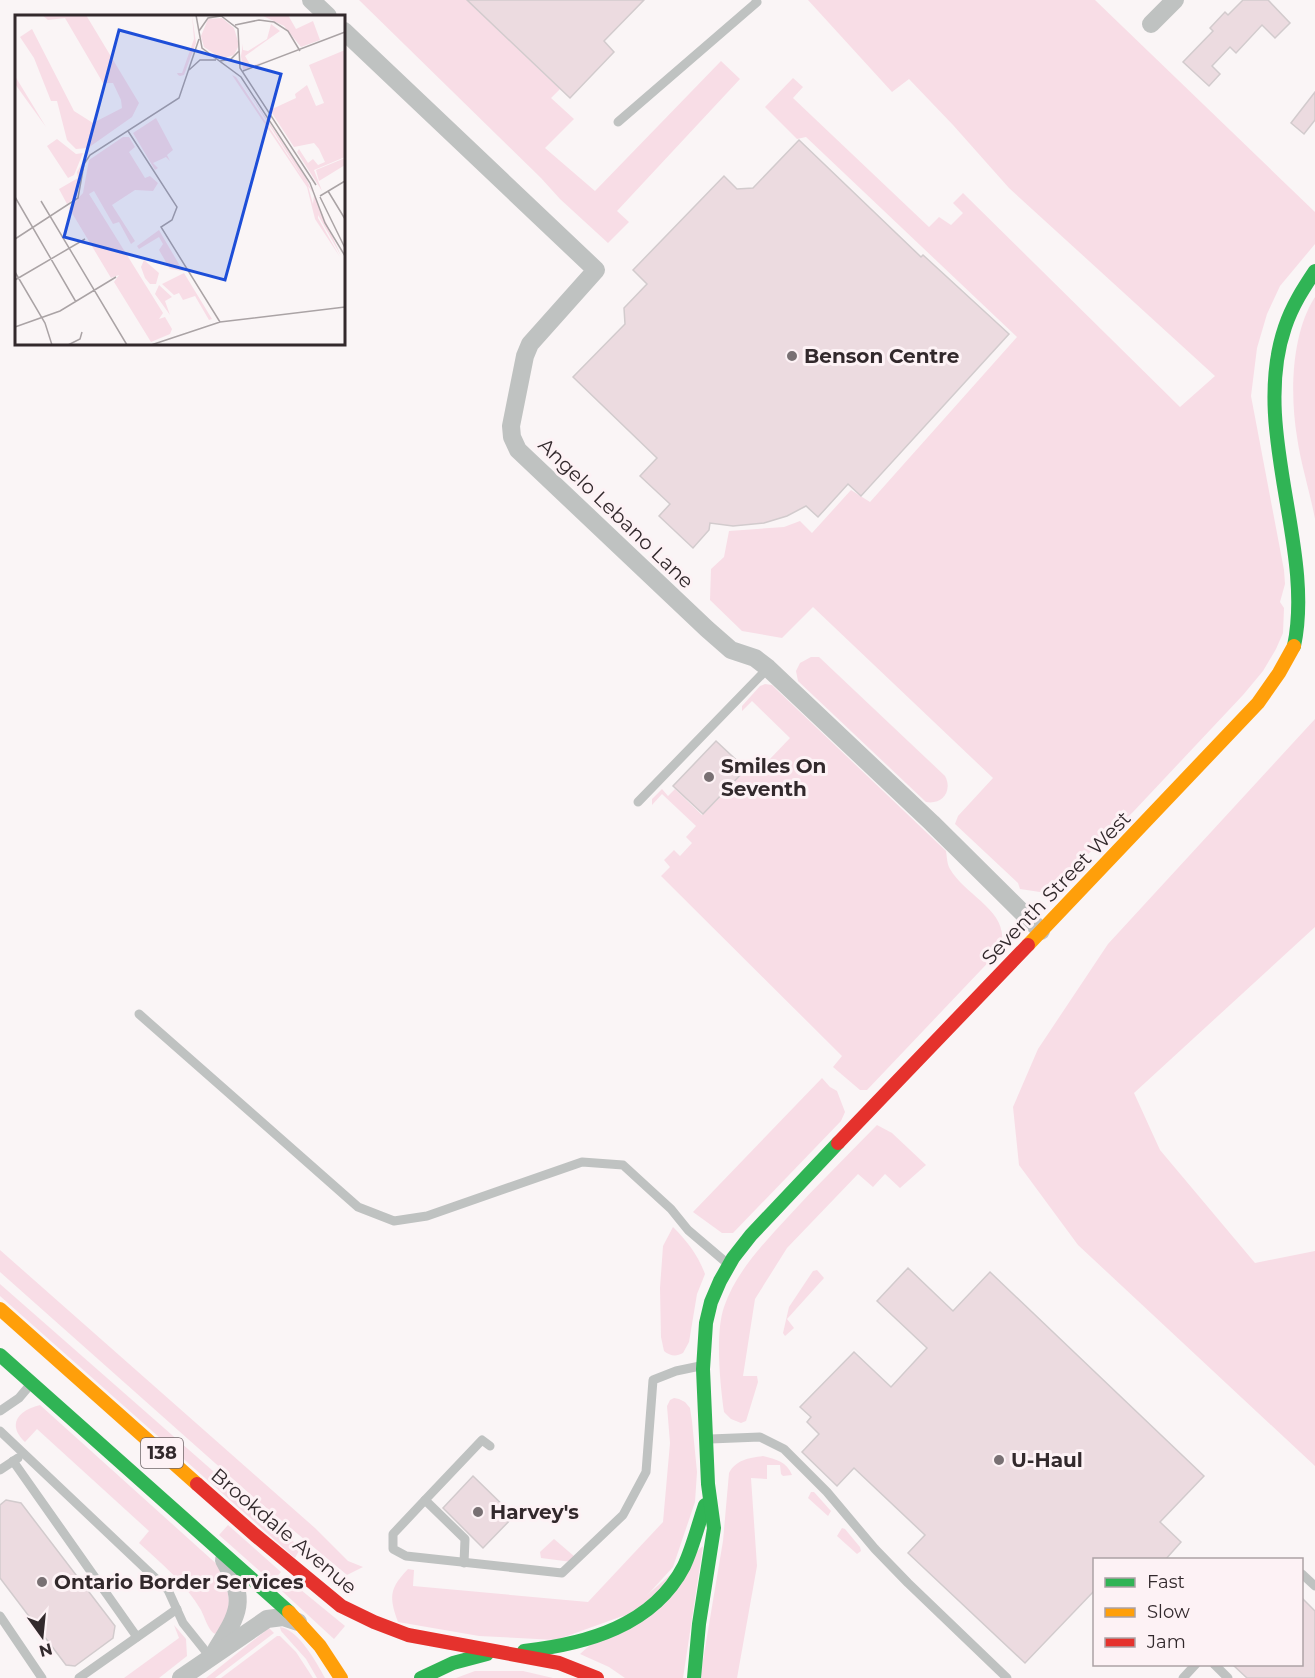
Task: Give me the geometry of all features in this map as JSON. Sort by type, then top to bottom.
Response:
[{"type":"street","points":[[311,0],[327,15]]},
{"type":"street","points":[[1151,24],[1175,0]]},
{"type":"street","name":"Angelo Lebano Lane","points":[[345,32],[596,270],[530,344],[525,356],[511,426],[512,437],[518,450],[702,625],[731,650],[754,658],[768,668],[932,823],[1041,931]]},
{"type":"street","name":"Seventh Street West","points":[[694,1678],[698,1634],[712,1551],[714,1520],[709,1490],[702,1366],[704,1334],[710,1302],[728,1264],[751,1235],[1258,703],[1280,674],[1293,647],[1304,612],[1306,560],[1277,413],[1277,360],[1286,319],[1300,292],[1315,271]]},
{"type":"street","name":"Brookdale Avenue","points":[[0,1309],[255,1535],[325,1594],[355,1614],[408,1635],[559,1662],[597,1678]]},
{"type":"street","name":"138","points":[[0,1355],[216,1546]]},
{"type":"street","name":"Seventh Street West","points":[[422,1678],[439,1668],[473,1657],[559,1648],[587,1642],[637,1618],[661,1597],[679,1576],[691,1551],[709,1490]]},
{"type":"street","points":[[216,1546],[317,1640],[336,1666],[341,1678]]},
{"type":"street","points":[[211,1658],[230,1628],[238,1607],[233,1577],[216,1546]]},
{"type":"street","points":[[181,1678],[267,1619],[283,1617],[299,1622]]},
{"type":"lane","points":[[618,122],[757,2],[756,0]]},
{"type":"lane","points":[[638,802],[768,668]]},
{"type":"lane","points":[[139,1014],[358,1207],[394,1221],[427,1215],[582,1162],[623,1165],[671,1209],[688,1230],[728,1264]]},
{"type":"lane","points":[[490,1446],[482,1440],[425,1500],[393,1534],[393,1549],[406,1556],[562,1573],[623,1515],[646,1472],[653,1380],[676,1371],[702,1366]]},
{"type":"lane","points":[[0,1411],[19,1398],[32,1383]]},
{"type":"lane","points":[[0,1431],[168,1590],[183,1623],[211,1658]]},
{"type":"lane","points":[[707,1439],[760,1437],[784,1449],[827,1492],[875,1549],[908,1583],[1007,1678]]},
{"type":"lane","points":[[0,1470],[23,1454]]},
{"type":"lane","points":[[13,1461],[137,1637]]},
{"type":"lane","points":[[425,1500],[465,1539],[464,1563]]},
{"type":"lane","points":[[1303,1575],[1315,1586]]},
{"type":"lane","points":[[79,1678],[177,1609]]},
{"type":"lane","points":[[0,1616],[42,1678]]},
{"type":"lane","points":[[1183,1678],[1195,1666]]},
{"type":"lane","points":[[1215,1666],[1228,1678]]},
{"type":"shaded area","points":[[359,0],[467,0],[560,89],[551,98],[574,119],[545,148],[595,191],[721,61],[740,79],[617,211],[629,222],[608,243],[560,199]]},
{"type":"shaded area","points":[[808,0],[1095,0],[1315,212],[1315,244],[1280,286],[1267,314],[1257,348],[1251,396],[1284,570],[1285,584],[1280,602],[1284,608],[1283,633],[1263,671],[1243,695],[1133,812],[1051,889],[1040,892],[1020,889],[1018,883],[955,824],[958,816],[993,778],[813,607],[782,638],[742,631],[710,600],[711,569],[724,557],[729,531],[784,527],[800,521],[812,533],[851,490],[870,502],[1017,337],[806,137],[797,139],[765,107],[793,78],[803,87],[793,98],[929,227],[939,217],[951,225],[963,213],[953,203],[963,193],[1180,407],[1215,376],[1009,188],[909,79],[892,92]]},
{"type":"shaded area","points":[[1315,297],[1315,519],[1297,437],[1293,384],[1301,329]]},
{"type":"shaded area","points":[[811,657],[819,657],[945,776],[948,787],[941,799],[926,802],[798,681],[796,671],[800,663]]},
{"type":"shaded area","points":[[772,685],[946,851],[950,869],[957,879],[986,906],[1000,925],[1002,937],[1000,950],[867,1090],[860,1090],[833,1067],[842,1056],[661,876],[670,867],[664,860],[674,850],[680,856],[692,843],[686,837],[696,826],[662,794],[652,805],[652,799],[662,789],[668,796],[675,789],[702,815],[746,770],[749,773],[765,756],[769,760],[790,738],[752,701],[742,711],[742,706],[760,686]]},
{"type":"shaded area","points":[[1315,719],[1315,927],[1134,1093],[1160,1150],[1255,1263],[1315,1251],[1315,1466],[1078,1245],[1019,1165],[1013,1107],[1038,1049],[1108,944]]},
{"type":"shaded area","points":[[822,1078],[837,1091],[845,1112],[841,1121],[733,1233],[722,1233],[693,1212]]},
{"type":"shaded area","points":[[877,1125],[892,1133],[926,1165],[900,1188],[885,1174],[873,1187],[858,1174],[787,1248],[755,1299],[743,1376],[757,1376],[758,1382],[746,1421],[741,1423],[731,1419],[724,1412],[719,1359],[721,1318],[729,1294],[743,1270],[769,1238]]},
{"type":"shaded area","points":[[673,1227],[692,1249],[705,1274],[697,1294],[689,1342],[683,1353],[671,1355],[664,1351],[661,1337],[660,1288],[663,1246]]},
{"type":"shaded area","points":[[0,1250],[315,1528],[348,1561],[363,1567],[347,1575],[251,1495],[0,1272]]},
{"type":"shaded area","points":[[817,1270],[824,1278],[787,1319],[794,1328],[785,1336],[783,1333],[789,1307],[813,1271]]},
{"type":"shaded area","points":[[0,1284],[295,1543],[300,1549],[295,1558],[0,1296]]},
{"type":"shaded area","points":[[674,1398],[685,1402],[690,1408],[697,1472],[695,1502],[673,1567],[631,1613],[556,1640],[479,1636],[398,1622],[392,1594],[397,1582],[408,1569],[414,1570],[413,1586],[588,1602],[663,1522],[670,1443],[667,1406]]},
{"type":"shaded area","points":[[40,1405],[221,1568],[229,1602],[226,1618],[215,1634],[188,1591],[139,1543],[149,1531],[37,1429],[25,1442],[19,1435],[16,1424],[21,1414]]},
{"type":"shaded area","points":[[763,1456],[784,1464],[792,1475],[783,1476],[780,1465],[767,1465],[767,1479],[751,1478],[757,1566],[737,1678],[700,1678],[723,1541],[729,1473],[739,1462]]},
{"type":"shaded area","points":[[811,1492],[814,1492],[831,1511],[828,1516],[808,1498]]},
{"type":"shaded area","points":[[228,1525],[281,1572],[272,1582],[219,1535]]},
{"type":"shaded area","points":[[842,1528],[860,1547],[861,1551],[857,1554],[837,1536]]},
{"type":"shaded area","points":[[554,1539],[575,1557],[572,1562],[541,1558],[540,1552]]},
{"type":"shaded area","points":[[703,1546],[683,1678],[625,1678],[609,1667],[580,1654]]},
{"type":"shaded area","points":[[290,1581],[345,1626],[334,1639],[282,1591]]},
{"type":"shaded area","points":[[174,1625],[186,1639],[187,1656],[159,1678],[124,1678],[179,1638]]},
{"type":"shaded area","points":[[280,1627],[287,1629],[300,1640],[325,1678],[317,1678],[306,1659]]},
{"type":"shaded area","points":[[269,1628],[274,1633],[215,1678],[206,1678]]},
{"type":"shaded area","points":[[280,1636],[296,1652],[313,1678],[221,1678]]},
{"type":"shaded area","points":[[475,1671],[523,1671],[553,1678],[456,1678]]},
{"type":"building","points":[[467,0],[644,0],[604,41],[614,52],[570,98]]},
{"type":"building","points":[[1243,0],[1268,0],[1290,23],[1275,38],[1262,25],[1236,53],[1230,47],[1212,66],[1220,74],[1209,86],[1183,62],[1213,31],[1210,28],[1225,12],[1228,15]]},
{"type":"building","points":[[1315,92],[1315,120],[1304,134],[1291,123]]},
{"type":"building","name":"Benson Centre","points":[[799,140],[921,257],[923,255],[1009,334],[861,496],[848,484],[818,517],[806,506],[787,516],[764,523],[733,526],[710,523],[709,530],[693,548],[659,516],[670,504],[640,476],[657,458],[573,377],[625,324],[624,308],[647,284],[633,270],[724,176],[737,189],[753,188]]},
{"type":"building","name":"Smiles On Seventh","points":[[716,741],[746,769],[703,814],[673,786]]},
{"type":"building","name":"U-Haul","points":[[908,1268],[953,1311],[990,1272],[1204,1476],[1160,1522],[1181,1542],[1167,1558],[1093,1558],[1093,1592],[1025,1663],[908,1553],[925,1535],[854,1468],[837,1486],[802,1452],[819,1434],[807,1422],[811,1417],[800,1407],[854,1352],[891,1387],[927,1348],[877,1301]]},
{"type":"building","name":"Harvey's","points":[[473,1476],[514,1516],[483,1548],[443,1508]]},
{"type":"building","name":"Ontario Border Services","points":[[6,1500],[21,1503],[115,1626],[113,1638],[75,1666],[66,1665],[0,1578],[0,1505]]},
{"type":"building","points":[[1303,1599],[1315,1611],[1315,1678],[1247,1678],[1234,1666],[1303,1666]]},
{"type":"traffic: fast","points":[[1294,646],[1298,608],[1297,569],[1278,447],[1275,406],[1276,366],[1288,319],[1315,271]]},
{"type":"traffic: fast","points":[[694,1678],[699,1624],[714,1528],[708,1484],[703,1369],[706,1323],[711,1302],[733,1258],[751,1235],[838,1143]]},
{"type":"traffic: fast","points":[[0,1355],[289,1612]]},
{"type":"traffic: fast","points":[[524,1651],[594,1637],[616,1628],[655,1604],[671,1587],[684,1566],[705,1505]]},
{"type":"traffic: fast","points":[[421,1678],[453,1663],[487,1654]]},
{"type":"traffic: slow","points":[[1028,945],[1258,703],[1294,646]]},
{"type":"traffic: slow","points":[[0,1309],[197,1484]]},
{"type":"traffic: slow","points":[[289,1612],[320,1646],[341,1678]]},
{"type":"traffic: jam","points":[[838,1143],[1028,945]]},
{"type":"traffic: jam","points":[[197,1484],[341,1606],[408,1635],[559,1663],[597,1678]]},
{"type":"place","name":"Benson Centre","points":[[792,356]]},
{"type":"place","name":"Smiles On Seventh","points":[[709,777]]},
{"type":"place","name":"U-Haul","points":[[999,1460]]},
{"type":"place","name":"Harvey's","points":[[478,1512]]},
{"type":"place","name":"Ontario Border Services","points":[[42,1582]]}]
